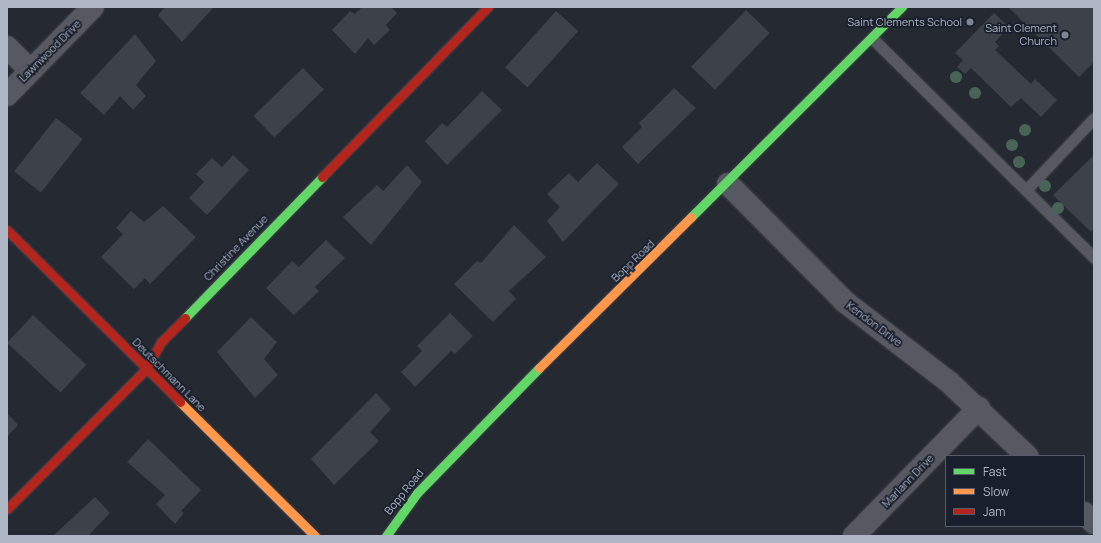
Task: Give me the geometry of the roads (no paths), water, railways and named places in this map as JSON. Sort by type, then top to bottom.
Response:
[{"type":"street","name":"Lawnwood Drive","points":[[7,95],[93,7]]},
{"type":"street","name":"Christine Avenue","points":[[7,508],[146,369],[161,342],[488,7]]},
{"type":"street","name":"Bopp Road","points":[[386,536],[417,493],[454,453],[728,184],[902,7]]},
{"type":"street","points":[[7,47],[30,70]]},
{"type":"street","name":"Kendon Drive","points":[[728,184],[845,302],[979,408],[1026,455]]},
{"type":"street","name":"Deutschmann Lane","points":[[7,230],[316,536]]},
{"type":"street","name":"Marlann Drive","points":[[854,536],[979,408]]},
{"type":"street","points":[[1085,514],[1094,523]]},
{"type":"lane","points":[[872,38],[1094,258]]},
{"type":"lane","points":[[1026,190],[1094,118]]},
{"type":"place","name":"Saint Clements School","points":[[970,22]]},
{"type":"place","name":"Saint Clement Church","points":[[1065,35]]}]
